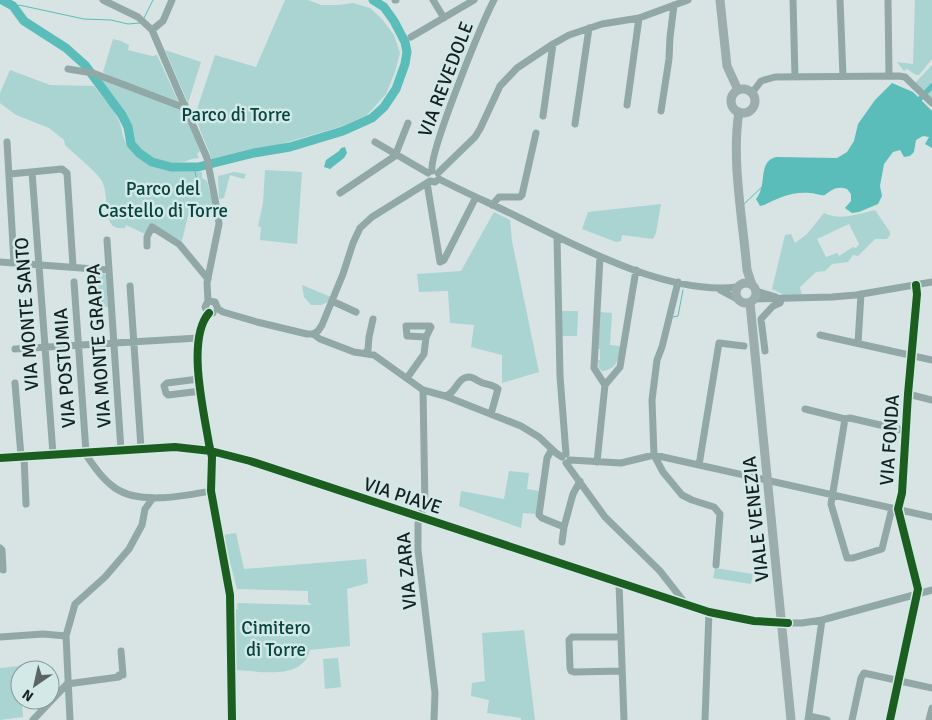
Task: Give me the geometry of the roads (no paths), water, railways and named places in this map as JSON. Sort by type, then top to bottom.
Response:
[{"type":"main road","points":[[720,0],[727,66],[738,90]]},
{"type":"main road","points":[[746,89],[752,93],[755,100],[752,109],[746,113],[739,112],[734,108],[731,100],[738,90],[746,89]]},
{"type":"main road","points":[[739,112],[735,144],[749,297]]},
{"type":"main road","points":[[748,270],[735,293],[749,297]]},
{"type":"main road","points":[[739,286],[745,283],[749,297]]},
{"type":"main road","name":"VIALE VENEZIA","points":[[749,297],[781,615],[785,627],[791,720]]},
{"type":"street","points":[[102,0],[138,17],[147,23],[152,30],[207,158],[219,224],[208,279],[208,301],[205,307],[209,313]]},
{"type":"street","points":[[152,30],[163,21],[172,0]]},
{"type":"street","points":[[433,0],[444,18]]},
{"type":"street","name":"VIA REVEDOLE","points":[[434,174],[431,166],[436,148],[494,0]]},
{"type":"street","points":[[476,197],[444,260],[440,262],[428,178],[475,137],[500,86],[510,75],[553,44],[569,35],[602,24],[639,18],[688,0]]},
{"type":"street","points":[[793,0],[795,77]]},
{"type":"street","points":[[840,0],[842,76]]},
{"type":"street","points":[[888,0],[889,76]]},
{"type":"street","points":[[411,37],[472,1]]},
{"type":"street","points":[[661,111],[669,59],[674,5]]},
{"type":"street","points":[[627,106],[639,18]]},
{"type":"street","points":[[575,124],[589,28]]},
{"type":"street","points":[[543,116],[553,44]]},
{"type":"street","points":[[68,69],[93,73],[180,106],[185,105]]},
{"type":"street","points":[[752,93],[761,81],[768,78],[889,76],[905,77],[932,104]]},
{"type":"street","points":[[340,193],[393,158],[408,122]]},
{"type":"street","points":[[492,205],[499,197],[520,197],[522,195],[536,133]]},
{"type":"street","points":[[7,142],[14,263]]},
{"type":"street","points":[[375,142],[476,197],[600,257],[678,282],[749,297],[780,298],[832,297],[861,294],[932,282]]},
{"type":"street","points":[[10,174],[62,169],[67,173],[73,266]]},
{"type":"street","name":"VIA MONTE SANTO","points":[[32,172],[53,454]]},
{"type":"street","points":[[313,334],[320,328],[332,301],[353,242],[360,228],[372,217],[429,182]]},
{"type":"street","points":[[147,246],[147,237],[152,227],[179,244],[208,279]]},
{"type":"street","points":[[557,237],[560,376],[566,458],[597,506],[615,528],[650,561],[687,605]]},
{"type":"street","name":"VIA MONTE GRAPPA","points":[[107,240],[121,450]]},
{"type":"street","points":[[600,257],[594,368],[605,385]]},
{"type":"street","points":[[0,262],[108,270]]},
{"type":"street","points":[[598,462],[605,385],[620,367],[636,270]]},
{"type":"street","name":"VIA POSTUMIA","points":[[74,282],[85,452]]},
{"type":"street","points":[[678,282],[657,360],[652,400],[654,455],[663,472],[682,495],[714,507],[720,514],[716,565]]},
{"type":"street","name":"VIA FONDA","points":[[890,720],[918,589],[895,508],[902,493],[916,285]]},
{"type":"street","points":[[130,286],[141,448]]},
{"type":"street","points":[[720,290],[739,286]]},
{"type":"street","points":[[858,343],[861,294]]},
{"type":"street","points":[[765,352],[761,319],[773,306],[780,303],[780,298]]},
{"type":"street","points":[[208,301],[215,302],[218,309],[223,312],[257,322],[313,334],[320,339],[349,350],[378,358],[423,390],[445,396],[530,430],[566,458],[621,463],[654,455],[932,517]]},
{"type":"street","points":[[332,301],[356,312]]},
{"type":"street","points":[[218,309],[214,313],[209,313],[204,318],[198,338],[198,365],[211,451],[211,491],[230,595],[232,720]]},
{"type":"street","points":[[365,353],[368,350],[374,319]]},
{"type":"street","points":[[820,335],[932,360]]},
{"type":"street","points":[[407,378],[424,354],[426,337]]},
{"type":"street","points":[[15,349],[198,338]]},
{"type":"street","points":[[699,466],[719,343],[744,346]]},
{"type":"street","points":[[445,396],[450,394],[460,381],[466,377],[495,386],[498,389],[491,414]]},
{"type":"street","points":[[199,378],[167,382],[164,386],[168,394],[201,391]]},
{"type":"street","points":[[15,383],[26,504]]},
{"type":"street","name":"VIA ZARA","points":[[423,390],[425,504],[419,517],[418,550],[434,684],[434,720]]},
{"type":"street","points":[[908,394],[932,400]]},
{"type":"street","points":[[806,409],[906,431]]},
{"type":"street","points":[[845,419],[831,504],[847,558],[882,549],[895,508]]},
{"type":"street","name":"VIA PIAVE","points":[[0,458],[141,448],[175,447],[211,451],[250,461],[708,612],[785,627],[822,620],[932,590]]},
{"type":"street","points":[[552,449],[547,458],[540,516],[564,527]]},
{"type":"street","points":[[85,452],[99,473],[114,488],[127,494],[153,498],[211,491]]},
{"type":"street","points":[[562,542],[573,494],[580,481]]},
{"type":"street","points":[[70,720],[66,636],[75,604],[105,577],[129,550],[142,524],[145,509],[153,498]]},
{"type":"street","points":[[0,548],[2,550],[3,570]]},
{"type":"street","points":[[619,583],[624,720]]},
{"type":"street","points":[[705,720],[708,612]]},
{"type":"street","points":[[822,620],[808,718],[827,720]]},
{"type":"street","points":[[0,637],[43,634],[66,636]]},
{"type":"street","points":[[621,637],[572,637],[570,640],[570,668],[574,672],[622,671]]},
{"type":"street","points":[[33,720],[67,684],[123,675],[121,651]]},
{"type":"street","points":[[852,720],[862,674],[867,673],[932,688]]},
{"type":"street","points":[[929,720],[932,708]]},
{"type":"water","points":[[892,83],[913,92],[932,111],[932,148],[925,144],[929,137],[923,136],[916,140],[914,152],[910,156],[904,157],[900,150],[893,152],[884,164],[880,186],[882,196],[878,204],[852,213],[845,208],[851,201],[851,194],[847,189],[838,188],[825,195],[812,193],[792,194],[760,206],[756,199],[762,187],[764,169],[770,160],[776,157],[837,158],[847,152],[854,141],[858,124],[875,100]]},
{"type":"water","points":[[345,147],[347,153],[344,158],[330,169],[324,167],[326,160]]},
{"type":"waterway","points":[[2,0],[13,6],[24,21],[66,48],[85,65],[122,115],[128,127],[131,144],[139,153],[152,162],[171,167],[198,167],[254,153],[290,147],[343,131],[372,118],[384,107],[396,89],[405,64],[407,52],[405,42],[394,21],[384,7],[373,0]]},
{"type":"waterway","points":[[144,18],[153,0]]},
{"type":"waterway","points":[[14,9],[19,5],[84,19],[111,20],[128,24],[140,23]]},
{"type":"waterway","points":[[915,104],[932,86]]},
{"type":"waterway","points":[[194,167],[197,181]]},
{"type":"waterway","points":[[744,204],[763,186]]},
{"type":"waterway","points":[[673,317],[678,316],[683,290]]},
{"type":"park label","name":"Parco di Torre","points":[[236,114]]},
{"type":"park label","name":"Parco del Castello di Torre","points":[[163,199]]},
{"type":"park label","name":"Cimitero di Torre","points":[[276,638]]}]
